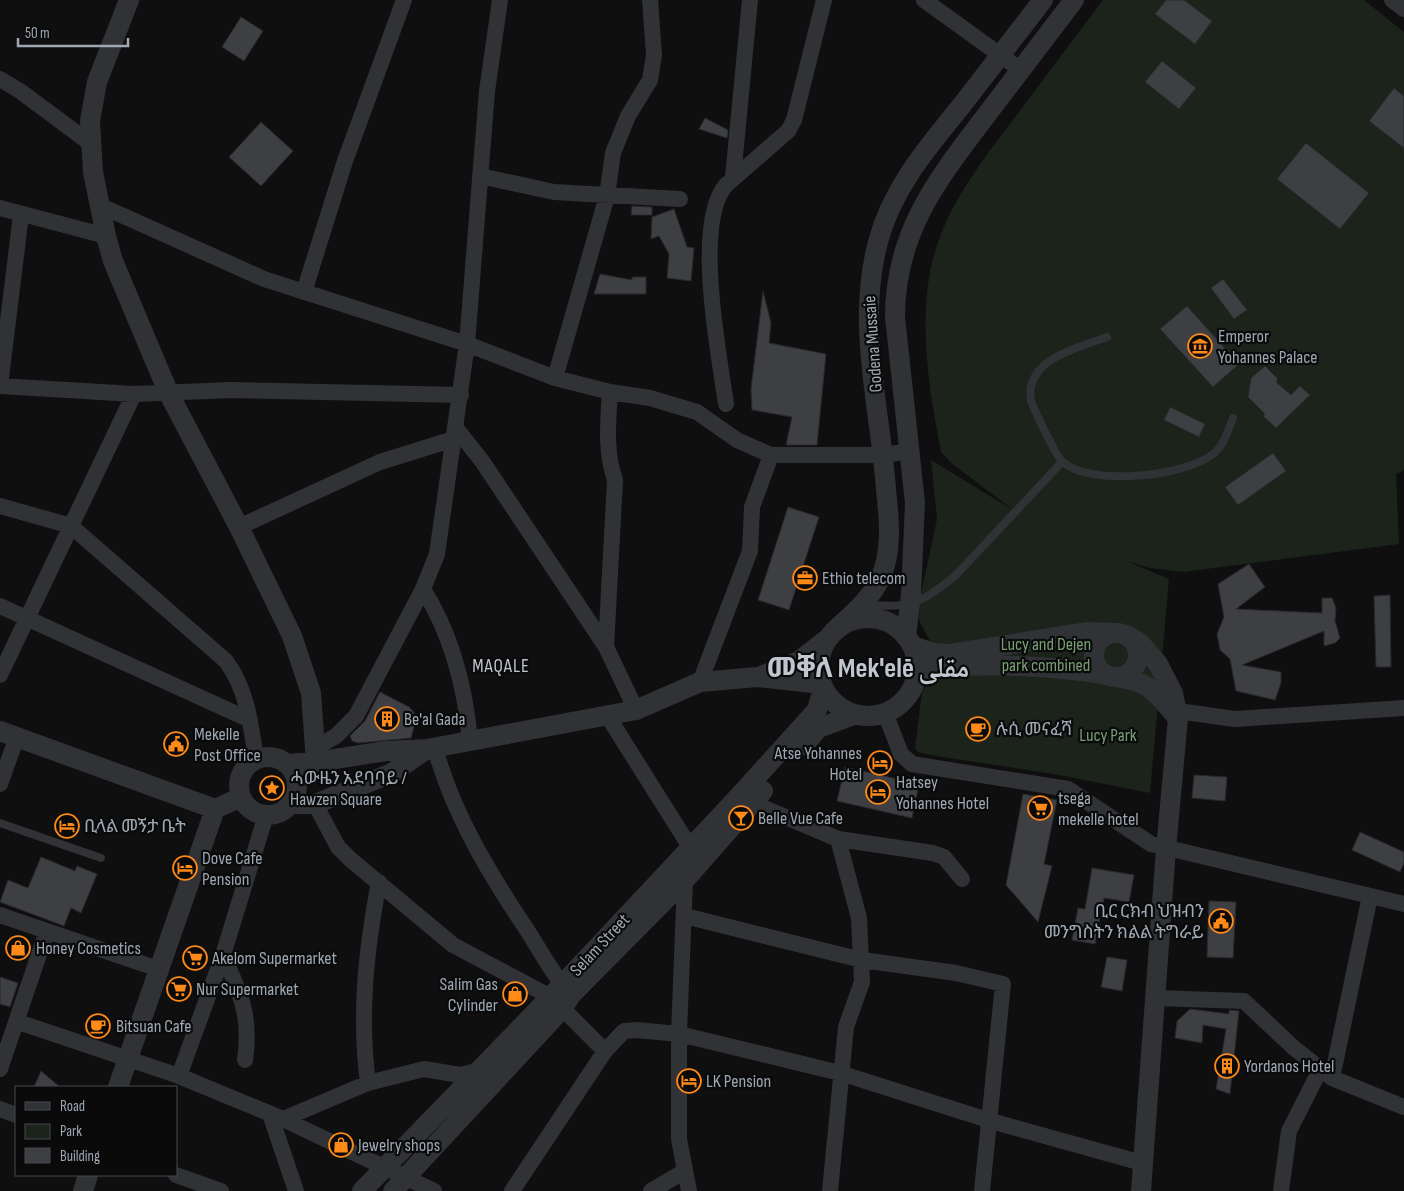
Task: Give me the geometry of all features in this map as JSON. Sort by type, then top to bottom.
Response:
[{"type":"street","points":[[129,0],[97,82],[92,104],[90,143],[99,205],[106,236],[113,261],[169,394],[239,527],[292,636],[311,693],[316,755]]},
{"type":"street","points":[[304,292],[345,161],[404,0]]},
{"type":"street","points":[[316,755],[356,716],[424,589],[437,554],[467,344],[487,91],[500,0]]},
{"type":"street","points":[[555,378],[607,196],[613,153],[628,116],[650,80],[654,55],[650,0]]},
{"type":"street","points":[[733,177],[750,0]]},
{"type":"street","points":[[726,404],[709,272],[713,208],[718,195],[733,177],[788,130],[794,120],[824,0]]},
{"type":"street","points":[[924,0],[1021,70]]},
{"type":"street","name":"Godena Mussaie","points":[[830,636],[863,604],[874,590],[880,578],[889,548],[884,455],[868,321],[870,279],[878,240],[893,201],[912,168],[1043,0]]},
{"type":"street","name":"Godena Mussaie","points":[[909,641],[915,519],[911,451],[895,317],[896,287],[903,253],[923,207],[948,166],[1074,0]]},
{"type":"street","points":[[0,79],[20,91],[90,143]]},
{"type":"street","points":[[480,176],[554,192],[607,196],[639,195],[680,199]]},
{"type":"street","points":[[99,205],[264,279],[467,344],[555,378],[610,392],[650,398],[697,412],[737,440],[771,455],[884,455],[911,451]]},
{"type":"street","points":[[0,208],[106,236]]},
{"type":"street","points":[[21,215],[0,386],[134,394],[230,390],[460,394]]},
{"type":"street","points":[[606,647],[615,480],[610,465],[607,439],[610,392]]},
{"type":"street","points":[[0,675],[134,394]]},
{"type":"street","points":[[239,527],[380,462],[454,433]]},
{"type":"street","points":[[454,433],[482,461],[606,647],[636,710]]},
{"type":"street","points":[[700,682],[750,551],[752,506],[771,455]]},
{"type":"street","points":[[0,506],[70,526],[226,661],[239,682],[250,720],[256,759]]},
{"type":"street","points":[[424,589],[435,607],[460,673],[470,740]]},
{"type":"street","points":[[0,606],[27,616],[250,720]]},
{"type":"street","points":[[757,677],[799,662],[850,621],[871,618],[890,624],[909,641],[934,654],[950,654],[1088,632],[1122,634],[1140,643],[1158,664],[1173,693],[1176,713],[1141,1191]]},
{"type":"street","points":[[1122,634],[1136,645],[1137,661],[1128,673],[1112,676],[1096,665],[1094,649],[1104,636],[1122,634]]},
{"type":"street","points":[[747,798],[812,717],[821,702],[822,687],[819,659],[830,636]]},
{"type":"street","points":[[607,715],[699,850],[747,798],[819,728],[854,715],[875,716],[885,713],[905,699],[914,686],[916,676],[916,655],[909,641]]},
{"type":"street","points":[[916,676],[932,669],[959,666],[1060,668],[1143,683],[1158,694],[1176,713],[1235,719],[1404,708]]},
{"type":"street","points":[[287,764],[316,755],[431,748],[636,710],[700,682],[757,677],[822,687],[836,705],[854,715]]},
{"type":"street","points":[[885,713],[901,754],[912,764],[1068,789],[1151,844],[1404,904]]},
{"type":"street","points":[[0,784],[8,734],[215,809]]},
{"type":"street","points":[[291,804],[298,785],[294,772],[287,764],[270,756],[256,759],[241,772],[238,782],[239,798],[256,813],[276,814],[291,804],[315,804],[392,773],[431,748]]},
{"type":"street","points":[[431,748],[462,822],[561,997],[605,1051]]},
{"type":"street","points":[[118,1086],[161,970],[201,844],[215,809],[239,798]]},
{"type":"street","points":[[747,798],[838,839],[939,855],[944,857],[962,879]]},
{"type":"street","points":[[315,804],[338,847],[453,945],[561,997]]},
{"type":"street","points":[[179,1076],[223,955],[266,815]]},
{"type":"street","points":[[830,1191],[840,1073],[846,1027],[862,982],[862,960],[858,930],[859,918],[838,839]]},
{"type":"street","name":"Selam Street","points":[[362,1191],[481,1070],[685,880],[699,850]]},
{"type":"street","name":"Selam Street","points":[[400,1184],[561,997],[699,850]]},
{"type":"street","points":[[685,880],[679,1034],[680,1139],[689,1191]]},
{"type":"street","points":[[368,1083],[363,1033],[364,988],[369,937],[379,882]]},
{"type":"street","points":[[1281,1191],[1289,1131],[1326,1074],[1370,896]]},
{"type":"street","points":[[0,915],[161,970]]},
{"type":"street","points":[[685,916],[862,960],[956,973],[1003,984],[982,1191]]},
{"type":"street","points":[[0,1069],[18,1022],[47,931]]},
{"type":"street","points":[[223,955],[239,991],[247,1020],[244,1060]]},
{"type":"street","points":[[1156,998],[1244,1002],[1326,1074],[1404,1107]]},
{"type":"street","points":[[18,1022],[179,1076],[276,1117],[383,1168],[400,1184],[434,1191]]},
{"type":"street","points":[[512,1191],[605,1051],[624,1031],[637,1030],[679,1034],[840,1073],[990,1121],[1142,1163]]},
{"type":"street","points":[[276,1117],[368,1083],[424,1069],[460,1075],[481,1070]]},
{"type":"street","points":[[0,1109],[15,1115]]},
{"type":"street","points":[[276,1117],[296,1191]]},
{"type":"street","points":[[651,1191],[685,1171]]},
{"type":"street","points":[[178,1175],[221,1191]]},
{"type":"street","points":[[82,1191],[88,1176]]},
{"type":"lane","points":[[1108,337],[1056,357],[1032,379],[1031,401],[1062,462],[1082,471],[1118,476],[1156,474],[1177,469],[1213,455],[1223,443],[1233,418]]},
{"type":"lane","points":[[863,604],[890,607],[910,604],[938,590],[956,575],[1062,462]]},
{"type":"lane","points":[[0,823],[101,858]]},
{"type":"green space","points":[[1103,0],[1364,0],[1404,32],[1404,470],[1396,474],[1399,544],[1183,572],[1150,568],[1126,561],[1169,579],[1150,793],[1054,774],[930,755],[918,752],[915,748],[922,692],[929,681],[931,643],[919,620],[920,599],[937,519],[931,460],[1013,510],[950,462],[941,452],[927,362],[926,317],[930,272],[944,228],[965,187],[991,149]]},
{"type":"building","points":[[1166,0],[1184,0],[1212,21],[1195,44],[1155,14]]},
{"type":"building","points":[[241,17],[263,31],[244,61],[222,47]]},
{"type":"building","points":[[1162,61],[1196,88],[1179,109],[1145,82]]},
{"type":"building","points":[[1394,88],[1404,96],[1404,148],[1369,121]]},
{"type":"building","points":[[705,118],[728,130],[727,138],[699,129]]},
{"type":"building","points":[[261,122],[293,151],[261,186],[229,157]]},
{"type":"building","points":[[1306,143],[1369,193],[1340,229],[1277,179]]},
{"type":"building","points":[[632,206],[652,207],[652,215],[631,215]]},
{"type":"building","points":[[674,209],[687,247],[694,248],[691,281],[667,278],[669,254],[659,236],[651,239],[652,217]]},
{"type":"building","points":[[600,274],[632,280],[632,277],[646,277],[646,294],[594,294]]},
{"type":"building","points":[[1223,279],[1247,310],[1234,319],[1211,288]]},
{"type":"building","points":[[763,291],[771,323],[769,343],[826,354],[817,445],[786,445],[792,417],[752,410],[751,389]]},
{"type":"building","name":"Emperor Yohannes Palace","points":[[1187,306],[1239,364],[1213,387],[1160,329]]},
{"type":"building","points":[[1265,366],[1277,378],[1277,383],[1291,395],[1300,386],[1310,395],[1276,428],[1263,416],[1265,414],[1248,397],[1251,378]]},
{"type":"building","points":[[1170,407],[1205,424],[1199,437],[1164,420]]},
{"type":"building","points":[[1273,453],[1286,471],[1238,505],[1225,487]]},
{"type":"building","points":[[788,507],[819,517],[789,610],[758,600]]},
{"type":"building","points":[[1249,564],[1265,587],[1236,609],[1322,613],[1322,598],[1332,598],[1336,608],[1335,621],[1340,638],[1335,643],[1324,646],[1324,631],[1242,665],[1281,672],[1281,683],[1275,700],[1236,691],[1230,659],[1220,650],[1217,634],[1224,617],[1218,584]]},
{"type":"building","points":[[1390,595],[1391,667],[1376,667],[1374,596]]},
{"type":"building","name":"Be'al Gada","points":[[380,692],[409,707],[417,716],[411,738],[358,743],[352,741],[350,736],[365,721]]},
{"type":"building","name":"Hatsey Yohannes Hotel","points":[[845,767],[919,784],[912,818],[837,801]]},
{"type":"building","points":[[1194,775],[1227,777],[1225,801],[1192,798]]},
{"type":"building","points":[[1023,794],[1057,800],[1044,864],[1052,866],[1038,922],[1006,885]]},
{"type":"building","points":[[1360,832],[1404,852],[1404,863],[1400,872],[1352,850]]},
{"type":"building","points":[[41,857],[75,871],[77,866],[97,874],[81,913],[71,908],[64,926],[0,902],[8,880],[28,888]]},
{"type":"building","points":[[1092,868],[1134,875],[1129,902],[1104,898],[1095,944],[1072,940],[1078,908],[1085,909]]},
{"type":"building","points":[[1209,901],[1236,902],[1233,958],[1207,957]]},
{"type":"building","points":[[1107,957],[1127,960],[1122,991],[1101,987]]},
{"type":"building","points":[[0,977],[18,983],[10,1007],[0,1004]]},
{"type":"building","name":"Yordanos Hotel","points":[[1190,1009],[1229,1014],[1229,1010],[1239,1011],[1230,1094],[1216,1089],[1226,1029],[1203,1025],[1202,1043],[1175,1038],[1177,1021]]},
{"type":"building","points":[[41,1071],[59,1086],[34,1086]]},
{"type":"place","name":"Emperor Yohannes Palace","points":[[1200,346]]},
{"type":"place","name":"Ethio telecom","points":[[805,578]]},
{"type":"place","name":"Be'al Gada","points":[[387,719]]},
{"type":"place","name":"ሉሲ መናፈሻ","points":[[978,729]]},
{"type":"place","name":"Mekelle Post Office","points":[[176,744]]},
{"type":"place","name":"Atse Yohannes Hotel","points":[[880,763]]},
{"type":"place","name":"ሓውዜን አደባባይ / Hawzen Square","points":[[272,788]]},
{"type":"place","name":"Hatsey Yohannes Hotel","points":[[878,792]]},
{"type":"place","name":"tsega mekelle hotel","points":[[1040,808]]},
{"type":"place","name":"Belle Vue Cafe","points":[[741,818]]},
{"type":"place","name":"ቢላል መኝታ ቤት","points":[[67,826]]},
{"type":"place","name":"Dove Cafe Pension","points":[[185,868]]},
{"type":"place","name":"ቢር ርክብ ህዝብን መንግስትን ክልል ትግራይ","points":[[1221,921]]},
{"type":"place","name":"Honey Cosmetics","points":[[18,948]]},
{"type":"place","name":"Akelom Supermarket","points":[[195,958]]},
{"type":"place","name":"Nur Supermarket","points":[[179,989]]},
{"type":"place","name":"Salim Gas Cylinder","points":[[515,994]]},
{"type":"place","name":"Bitsuan Cafe","points":[[98,1026]]},
{"type":"place","name":"Yordanos Hotel","points":[[1227,1066]]},
{"type":"place","name":"LK Pension","points":[[689,1081]]},
{"type":"place","name":"Jewelry shops","points":[[341,1145]]},
{"type":"district","name":"MAQALE","points":[[501,666]]},
{"type":"district","name":"መቐለ Mek'elē مقلى","points":[[868,668]]},
{"type":"park label","name":"Lucy and Dejen park combined","points":[[1046,654]]},
{"type":"park label","name":"Lucy Park","points":[[1108,735]]}]
